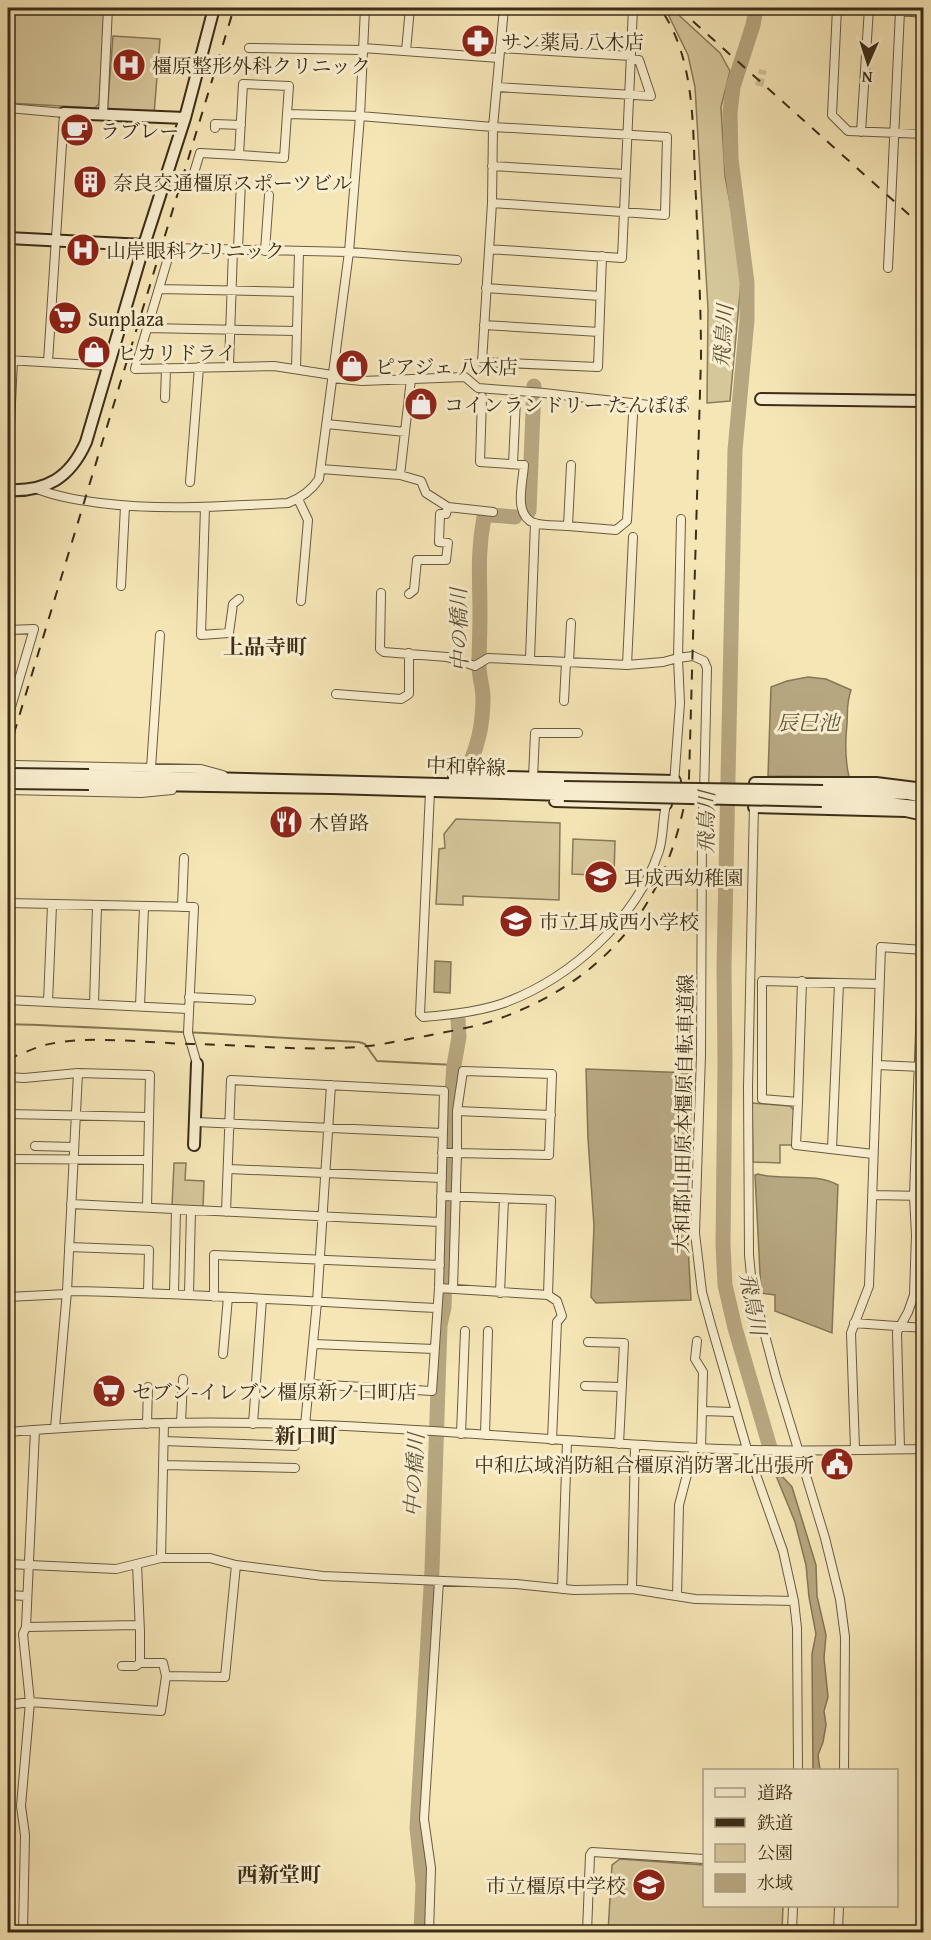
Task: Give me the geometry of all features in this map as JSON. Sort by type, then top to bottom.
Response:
[{"type":"main road","points":[[8,490],[37,489],[63,475],[81,454],[185,118],[214,8]]},
{"type":"main road","points":[[64,113],[185,118]]},
{"type":"main road","points":[[8,238],[144,245]]},
{"type":"main road","points":[[761,399],[924,401]]},
{"type":"main road","name":"中和幹線","points":[[8,774],[203,786],[822,796],[898,793],[924,797]]},
{"type":"main road","points":[[418,782],[471,776],[675,781]]},
{"type":"main road","name":"中和幹線","points":[[8,787],[89,780],[230,777],[418,782],[564,791]]},
{"type":"main road","points":[[755,783],[876,783],[924,789]]},
{"type":"main road","points":[[430,791],[447,798],[666,804]]},
{"type":"main road","points":[[704,795],[755,801],[906,811],[924,815]]},
{"type":"main road","name":"中和幹線","points":[[822,796],[924,807]]},
{"type":"main road","points":[[194,1145],[197,1064]]},
{"type":"street","points":[[102,114],[108,8]]},
{"type":"street","points":[[37,489],[56,496],[125,506],[161,508],[288,503],[313,488],[319,479],[321,469],[349,252],[360,116],[365,8]]},
{"type":"street","points":[[406,51],[410,8]]},
{"type":"street","points":[[504,8],[493,127],[492,203],[482,362],[598,367],[602,256]]},
{"type":"street","points":[[489,249],[622,258],[633,8]]},
{"type":"street","points":[[837,8],[832,115],[848,131],[924,134]]},
{"type":"street","points":[[861,132],[867,8],[924,13]]},
{"type":"street","points":[[888,268],[900,11]]},
{"type":"street","points":[[249,48],[363,49],[499,58]]},
{"type":"street","points":[[497,87],[651,96],[639,60],[631,57],[500,48]]},
{"type":"street","points":[[219,188],[190,186],[201,153],[284,158],[289,86],[243,84],[239,155]]},
{"type":"street","points":[[8,108],[64,113],[48,362]]},
{"type":"street","points":[[288,114],[360,116],[493,127],[667,137],[665,215],[492,203]]},
{"type":"street","points":[[215,128],[215,124],[241,125]]},
{"type":"street","points":[[492,166],[625,174]]},
{"type":"street","points":[[229,366],[232,291],[241,180]]},
{"type":"street","points":[[265,251],[269,195]]},
{"type":"street","points":[[457,260],[349,252],[171,248],[135,369],[274,366],[362,381],[465,377],[478,388],[684,409]]},
{"type":"street","points":[[296,369],[299,251]]},
{"type":"street","points":[[486,288],[600,296]]},
{"type":"street","points":[[159,289],[298,292]]},
{"type":"street","points":[[484,325],[599,332]]},
{"type":"street","points":[[147,328],[297,331]]},
{"type":"street","points":[[8,469],[10,360],[109,366]]},
{"type":"street","points":[[190,482],[199,367]]},
{"type":"street","points":[[165,398],[166,368]]},
{"type":"street","points":[[400,475],[411,379]]},
{"type":"street","points":[[482,397],[480,462],[524,465],[521,509],[526,518],[535,523],[616,530],[627,522],[633,415]]},
{"type":"street","points":[[513,464],[516,399]]},
{"type":"street","points":[[327,424],[405,432]]},
{"type":"street","points":[[568,526],[571,465]]},
{"type":"street","points":[[321,469],[400,475],[421,481],[426,493],[448,507],[494,512]]},
{"type":"street","points":[[298,499],[308,520],[301,601]]},
{"type":"street","points":[[121,586],[125,506]]},
{"type":"street","points":[[205,507],[201,635],[229,633],[233,604],[239,599]]},
{"type":"street","points":[[409,594],[414,590],[417,560],[446,560],[448,543],[439,542],[440,514],[446,514],[448,507]]},
{"type":"street","points":[[430,791],[420,1014],[423,1017],[474,1011],[503,1003],[534,989],[587,954],[617,923],[633,902],[659,850],[666,804],[675,781],[680,703],[678,658],[681,519]]},
{"type":"street","points":[[530,659],[535,523]]},
{"type":"street","points":[[627,665],[633,537]]},
{"type":"street","points":[[381,592],[380,649],[384,652],[447,657],[478,664],[488,658],[627,665],[663,662],[678,658]]},
{"type":"street","points":[[564,701],[571,623]]},
{"type":"street","points":[[8,630],[34,629],[10,697],[8,717]]},
{"type":"street","points":[[151,768],[160,635]]},
{"type":"street","points":[[336,694],[401,699],[409,694],[409,653]]},
{"type":"street","name":"大和郡山田原本橿原自転車道線","points":[[678,658],[693,656],[704,661],[707,668],[702,827],[701,1055],[695,1233],[702,1292],[783,1551],[794,1600],[798,1769]]},
{"type":"street","points":[[533,778],[535,733],[578,733]]},
{"type":"street","points":[[203,786],[141,793],[8,787],[14,765],[201,770],[230,777]]},
{"type":"street","points":[[755,801],[748,1094],[749,1255],[755,1297],[776,1377],[825,1538],[842,1609],[846,1637],[843,1769]]},
{"type":"street","points":[[182,908],[184,858]]},
{"type":"street","points":[[8,903],[194,907],[188,1033],[197,1064]]},
{"type":"street","points":[[48,1002],[52,905]]},
{"type":"street","points":[[94,1004],[97,906]]},
{"type":"street","points":[[140,1006],[144,907]]},
{"type":"street","points":[[855,1449],[851,1333],[869,1286],[881,947],[923,950],[921,1067],[914,1196],[916,1235],[914,1295],[897,1332],[900,1449]]},
{"type":"street","points":[[798,1102],[762,1099],[760,1015],[762,981],[879,984]]},
{"type":"street","points":[[802,981],[796,1145],[873,1154]]},
{"type":"street","points":[[832,1149],[839,983]]},
{"type":"street","points":[[189,997],[251,1000]]},
{"type":"street","points":[[8,1000],[188,1009]]},
{"type":"street","points":[[877,1065],[921,1067]]},
{"type":"street","points":[[446,1289],[440,1265],[440,1222],[449,1196],[442,1178],[449,1153],[463,1071],[552,1074],[549,1155],[449,1153]]},
{"type":"street","points":[[56,1428],[67,1292],[78,1073]]},
{"type":"street","points":[[8,1077],[24,1078],[78,1073],[150,1076],[147,1207]]},
{"type":"street","points":[[226,1212],[231,1080],[444,1091],[442,1133],[449,1153],[446,1289],[436,1308],[432,1391],[310,1384]]},
{"type":"street","points":[[305,1425],[314,1344],[331,1085]]},
{"type":"street","points":[[457,1111],[551,1115]]},
{"type":"street","points":[[8,1114],[148,1117]]},
{"type":"street","points":[[196,1122],[442,1133]]},
{"type":"street","points":[[35,1146],[74,1147]]},
{"type":"street","points":[[8,1159],[147,1160]]},
{"type":"street","points":[[229,1169],[442,1178]]},
{"type":"street","points":[[872,1195],[924,1196]]},
{"type":"street","points":[[449,1196],[551,1200],[548,1295]]},
{"type":"street","points":[[500,1293],[504,1198]]},
{"type":"street","points":[[71,1204],[440,1222]]},
{"type":"street","points":[[174,1293],[176,1210]]},
{"type":"street","points":[[189,1294],[191,1210]]},
{"type":"street","points":[[69,1247],[149,1250],[148,1292]]},
{"type":"street","points":[[176,1252],[190,1253]]},
{"type":"street","points":[[214,1297],[214,1255],[440,1265]]},
{"type":"street","points":[[446,1289],[548,1295],[557,1301],[562,1316],[557,1322],[552,1440]]},
{"type":"street","points":[[8,1298],[67,1292],[148,1292],[436,1308]]},
{"type":"street","points":[[223,1354],[228,1298]]},
{"type":"street","points":[[253,1424],[262,1299]]},
{"type":"street","points":[[854,1323],[924,1328]]},
{"type":"street","points":[[461,1434],[465,1331]]},
{"type":"street","points":[[484,1435],[488,1331]]},
{"type":"street","points":[[677,1596],[679,1505],[698,1448],[702,1411],[703,1372],[695,1359],[697,1341]]},
{"type":"street","points":[[588,1342],[624,1343],[619,1444]]},
{"type":"street","points":[[314,1344],[434,1349]]},
{"type":"street","points":[[181,1423],[183,1379]]},
{"type":"street","points":[[585,1386],[622,1387]]},
{"type":"street","points":[[147,1424],[148,1387]]},
{"type":"street","points":[[702,1411],[734,1412]]},
{"type":"street","points":[[8,1432],[164,1423],[253,1424],[750,1450],[924,1449]]},
{"type":"street","points":[[161,1558],[164,1423]]},
{"type":"street","points":[[23,1932],[25,1835],[21,1806],[30,1702],[23,1634],[26,1627],[35,1430]]},
{"type":"street","points":[[164,1441],[295,1446]]},
{"type":"street","points":[[562,1589],[567,1441]]},
{"type":"street","points":[[632,1589],[635,1445]]},
{"type":"street","points":[[163,1465],[296,1468]]},
{"type":"street","points":[[8,1564],[116,1569],[161,1558],[210,1558],[236,1565],[323,1576],[516,1584],[562,1589],[632,1589],[695,1599],[794,1600]]},
{"type":"street","points":[[137,1564],[140,1663]]},
{"type":"street","points":[[166,1676],[225,1677],[236,1565]]},
{"type":"street","points":[[429,1932],[431,1868],[424,1819],[439,1581]]},
{"type":"street","points":[[8,1595],[27,1596]]},
{"type":"street","points":[[26,1627],[139,1625]]},
{"type":"street","points":[[8,1704],[30,1702],[161,1711],[166,1676],[163,1663],[122,1666]]},
{"type":"street","points":[[587,1932],[590,1855],[592,1852],[703,1859]]},
{"type":"street","points":[[792,1932],[793,1907]]},
{"type":"street","points":[[838,1932],[839,1907]]},
{"type":"green space","points":[[12,8],[105,8],[99,104],[95,108],[8,103],[8,53]]},
{"type":"green space","points":[[665,8],[671,8],[720,53],[730,71],[721,107],[725,176],[738,246],[741,282],[730,401],[707,403],[708,309],[695,87],[688,55]]},
{"type":"green space","points":[[113,36],[160,39],[154,115],[107,114]]},
{"type":"green space","points":[[456,819],[560,823],[559,900],[463,896],[463,905],[436,904],[439,849],[445,848],[444,834]]},
{"type":"green space","points":[[573,839],[615,841],[614,876],[572,874]]},
{"type":"green space","points":[[752,1103],[790,1106],[794,1110],[793,1145],[780,1145],[780,1163],[753,1162]]},
{"type":"green space","points":[[174,1163],[186,1163],[185,1180],[204,1181],[203,1207],[172,1206]]},
{"type":"green space","name":"市立橿原中学校","points":[[620,1859],[703,1865],[703,1907],[783,1907],[782,1931],[739,1929],[739,1932],[608,1932],[612,1865]]},
{"type":"water","name":"辰巳池","points":[[808,677],[826,679],[851,690],[846,744],[849,777],[768,776],[771,687]]},
{"type":"water","points":[[435,961],[451,962],[450,993],[434,992]]},
{"type":"water","points":[[586,1069],[692,1073],[687,1228],[691,1300],[596,1303],[591,1297],[594,1226]]},
{"type":"water","points":[[755,1175],[819,1179],[838,1185],[832,1333],[775,1311],[775,1295],[761,1293]]},
{"type":"water","points":[[768,1427],[780,1474],[792,1487],[816,1565],[817,1596],[826,1635],[824,1658],[828,1697],[824,1711],[826,1725],[818,1755],[820,1769],[813,1769],[812,1654],[816,1634],[806,1565],[795,1522],[762,1436]]},
{"type":"waterway","name":"飛鳥川","points":[[756,8],[753,25],[733,87],[730,112],[731,159],[747,283],[747,320],[735,450],[724,967],[723,1245],[725,1285],[735,1328],[771,1451]]},
{"type":"waterway","name":"中の橋川","points":[[529,511],[534,386]]},
{"type":"waterway","name":"中の橋川","points":[[467,770],[479,735],[483,708],[479,666],[479,566],[484,517],[491,515],[515,517]]},
{"type":"waterway","name":"中の橋川","points":[[421,1932],[423,1885],[417,1828],[432,1570],[449,1136],[454,1065],[459,1037],[458,1018]]},
{"type":"waterway","points":[[8,1024],[359,1042],[365,1044],[377,1061],[454,1065]]},
{"type":"tunnel","points":[[759,86],[763,70]]},
{"type":"railway","points":[[8,753],[234,8]]},
{"type":"railway","points":[[8,1059],[41,1046],[76,1040],[346,1048],[382,1044],[473,1026],[501,1018],[541,1000],[576,979],[606,955],[631,926],[652,895],[668,859],[681,820],[689,778],[701,357],[691,100],[681,52],[660,8]]},
{"type":"railway","points":[[678,8],[924,228]]},
{"type":"place","name":"サン薬局 八木店","points":[[478,41]]},
{"type":"place","name":"橿原整形外科クリニック","points":[[129,65]]},
{"type":"place","name":"ラブレー","points":[[77,130]]},
{"type":"place","name":"奈良交通橿原スポーツビル","points":[[90,182]]},
{"type":"place","name":"山岸眼科クリニック","points":[[83,250]]},
{"type":"place","name":"Sunplaza","points":[[65,318]]},
{"type":"place","name":"ヒカリドライ","points":[[94,352]]},
{"type":"place","name":"ピアジェ 八木店","points":[[352,366]]},
{"type":"place","name":"コインランドリー たんぽぽ","points":[[421,404]]},
{"type":"place","name":"木曽路","points":[[286,822]]},
{"type":"place","name":"耳成西幼稚園","points":[[601,877]]},
{"type":"place","name":"市立耳成西小学校","points":[[516,921]]},
{"type":"place","name":"セブン-イレブン橿原新ノ口町店","points":[[109,1391]]},
{"type":"place","name":"中和広域消防組合橿原消防署北出張所","points":[[837,1464]]},
{"type":"place","name":"市立橿原中学校","points":[[649,1885]]},
{"type":"district","name":"上品寺町","points":[[265,646]]},
{"type":"district","name":"新口町","points":[[306,1435]]},
{"type":"district","name":"西新堂町","points":[[279,1874]]}]
